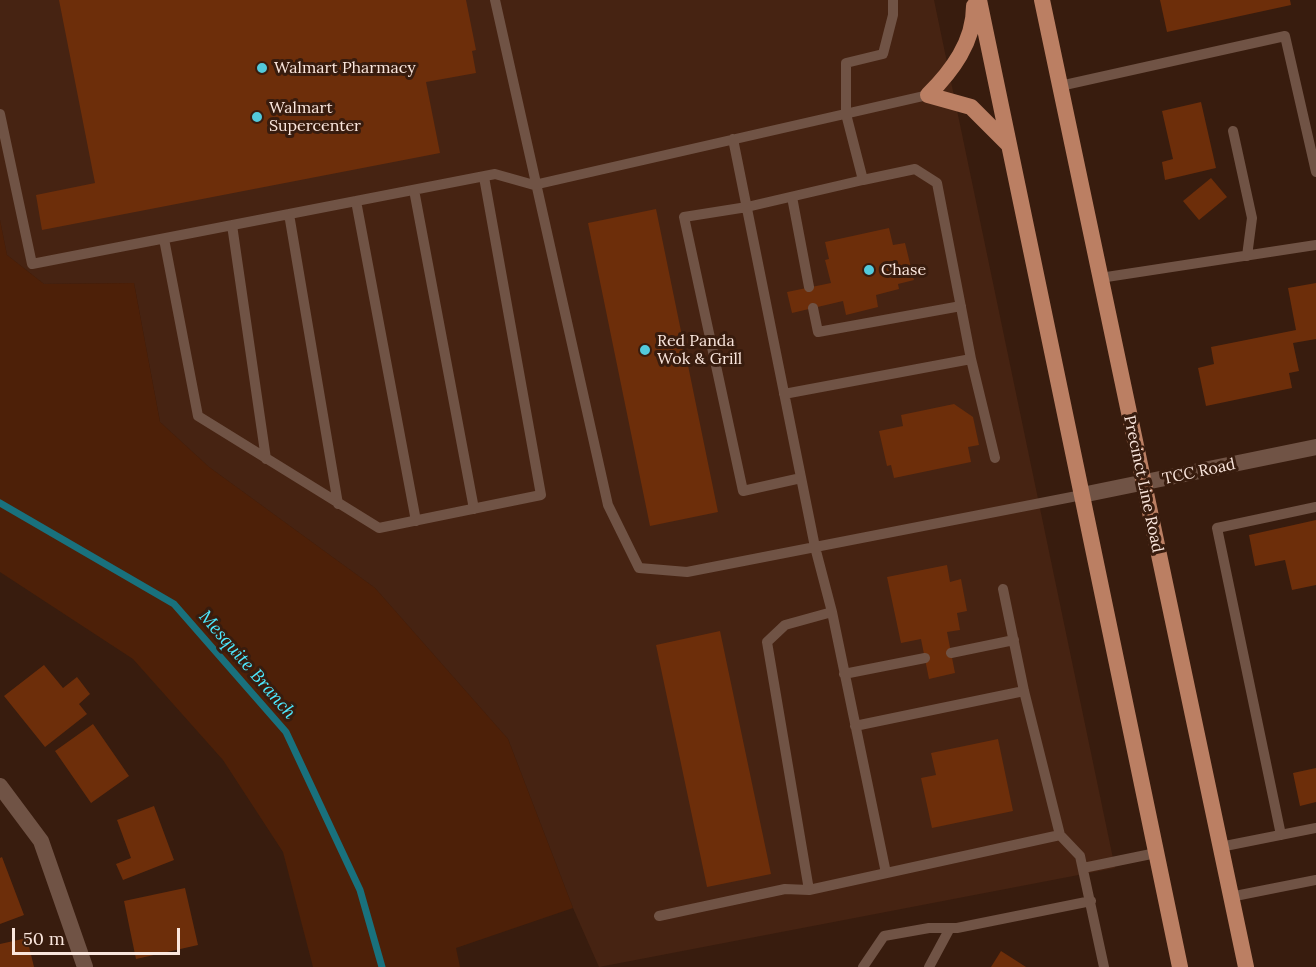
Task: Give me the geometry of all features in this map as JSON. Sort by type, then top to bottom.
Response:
[{"type":"main road","points":[[974,0],[974,23],[953,70],[928,95],[971,107],[1010,146]]},
{"type":"main road","points":[[979,0],[1180,967]]},
{"type":"main road","name":"Precinct Line Road","points":[[1042,0],[1246,967]]},
{"type":"street","name":"TCC Road","points":[[1082,495],[1316,447]]},
{"type":"street","points":[[0,786],[41,841],[85,967]]},
{"type":"lane","points":[[495,0],[534,184],[608,505],[639,568],[687,572],[1082,495]]},
{"type":"lane","points":[[863,180],[846,114],[846,63],[883,54],[893,15],[893,0]]},
{"type":"lane","points":[[1060,86],[1286,36],[1316,172]]},
{"type":"lane","points":[[0,114],[32,264],[495,174],[534,184],[928,95]]},
{"type":"lane","points":[[1233,131],[1252,218],[1247,256]]},
{"type":"lane","points":[[733,139],[815,547],[832,612],[886,873]]},
{"type":"lane","points":[[801,478],[743,491],[684,217],[747,207],[915,169],[937,183],[971,359],[995,458]]},
{"type":"lane","points":[[164,239],[198,416],[379,528],[416,521],[541,495],[484,177]]},
{"type":"lane","points":[[414,190],[474,509]]},
{"type":"lane","points":[[792,197],[809,287]]},
{"type":"lane","points":[[356,201],[416,521]]},
{"type":"lane","points":[[289,214],[338,504]]},
{"type":"lane","points":[[232,225],[266,459]]},
{"type":"lane","points":[[1100,278],[1316,245]]},
{"type":"lane","points":[[813,308],[818,333],[961,306]]},
{"type":"lane","points":[[784,394],[971,359]]},
{"type":"lane","points":[[1281,835],[1217,528],[1316,507]]},
{"type":"lane","points":[[1003,589],[1024,691],[1060,835],[1080,856],[1104,967]]},
{"type":"lane","points":[[808,890],[767,642],[785,625],[832,612]]},
{"type":"lane","points":[[951,653],[1014,640]]},
{"type":"lane","points":[[844,675],[925,658]]},
{"type":"lane","points":[[855,726],[1024,691]]},
{"type":"lane","points":[[1220,847],[1316,828]]},
{"type":"lane","points":[[659,916],[785,889],[808,890],[1060,835]]},
{"type":"lane","points":[[1083,868],[1156,853]]},
{"type":"lane","points":[[1230,897],[1316,880]]},
{"type":"lane","points":[[863,967],[884,936],[929,928],[950,928],[1091,901]]},
{"type":"lane","points":[[929,967],[950,928]]},
{"type":"shaded area","points":[[0,0],[934,0],[1115,868],[599,967],[573,908],[508,739],[375,588],[209,467],[160,422],[134,283],[44,284],[7,255],[0,220]]},
{"type":"shaded area","points":[[0,220],[7,255],[44,284],[134,283],[160,422],[209,467],[375,588],[508,739],[573,908],[456,948],[460,967],[313,967],[283,852],[223,760],[133,659],[0,572]]},
{"type":"building","name":"Walmart Supercenter","points":[[59,0],[466,0],[476,50],[472,51],[476,73],[426,82],[440,153],[42,230],[36,195],[95,183]]},
{"type":"building","points":[[1160,0],[1290,0],[1291,5],[1167,32]]},
{"type":"building","points":[[1201,102],[1216,168],[1165,180],[1162,162],[1173,159],[1162,111]]},
{"type":"building","points":[[1211,178],[1227,197],[1199,220],[1183,201]]},
{"type":"building","points":[[656,209],[718,512],[650,526],[588,223]]},
{"type":"building","name":"Chase","points":[[889,228],[893,245],[905,243],[914,280],[898,284],[899,289],[876,295],[878,307],[846,315],[843,301],[792,313],[787,292],[831,283],[825,260],[829,259],[825,242]]},
{"type":"building","points":[[1316,283],[1316,339],[1293,343],[1299,371],[1289,373],[1292,388],[1206,406],[1198,368],[1214,364],[1211,347],[1296,330],[1288,288]]},
{"type":"building","points":[[954,404],[973,417],[979,445],[968,447],[971,462],[894,478],[891,465],[887,466],[879,431],[903,426],[901,415]]},
{"type":"building","points":[[1316,520],[1316,585],[1292,590],[1285,560],[1255,566],[1249,535]]},
{"type":"building","points":[[947,565],[950,582],[961,579],[967,611],[957,613],[960,630],[947,632],[955,673],[929,679],[921,639],[901,643],[887,577]]},
{"type":"building","points":[[720,631],[771,874],[707,887],[656,645]]},
{"type":"building","points":[[44,665],[63,688],[77,677],[90,694],[79,704],[87,714],[45,747],[4,696]]},
{"type":"building","points":[[93,724],[129,776],[91,803],[55,751]]},
{"type":"building","points":[[998,739],[1013,811],[932,828],[921,778],[936,775],[931,753]]},
{"type":"building","points":[[1316,768],[1316,802],[1300,806],[1293,773]]},
{"type":"building","points":[[154,806],[174,860],[123,880],[116,864],[131,858],[117,820]]},
{"type":"building","points":[[2,857],[24,915],[0,924],[0,858]]},
{"type":"building","points":[[185,888],[198,945],[136,959],[124,901]]},
{"type":"building","points":[[27,938],[34,967],[0,967],[0,944]]},
{"type":"building","points":[[1001,951],[1026,967],[991,967]]},
{"type":"waterway","name":"Mesquite Branch","points":[[0,503],[174,604],[286,732],[360,890],[382,967]]},
{"type":"place","name":"Walmart Pharmacy","points":[[262,68]]},
{"type":"place","name":"Walmart Supercenter","points":[[257,117]]},
{"type":"place","name":"Chase","points":[[869,270]]},
{"type":"place","name":"Red Panda Wok & Grill","points":[[645,350]]}]
